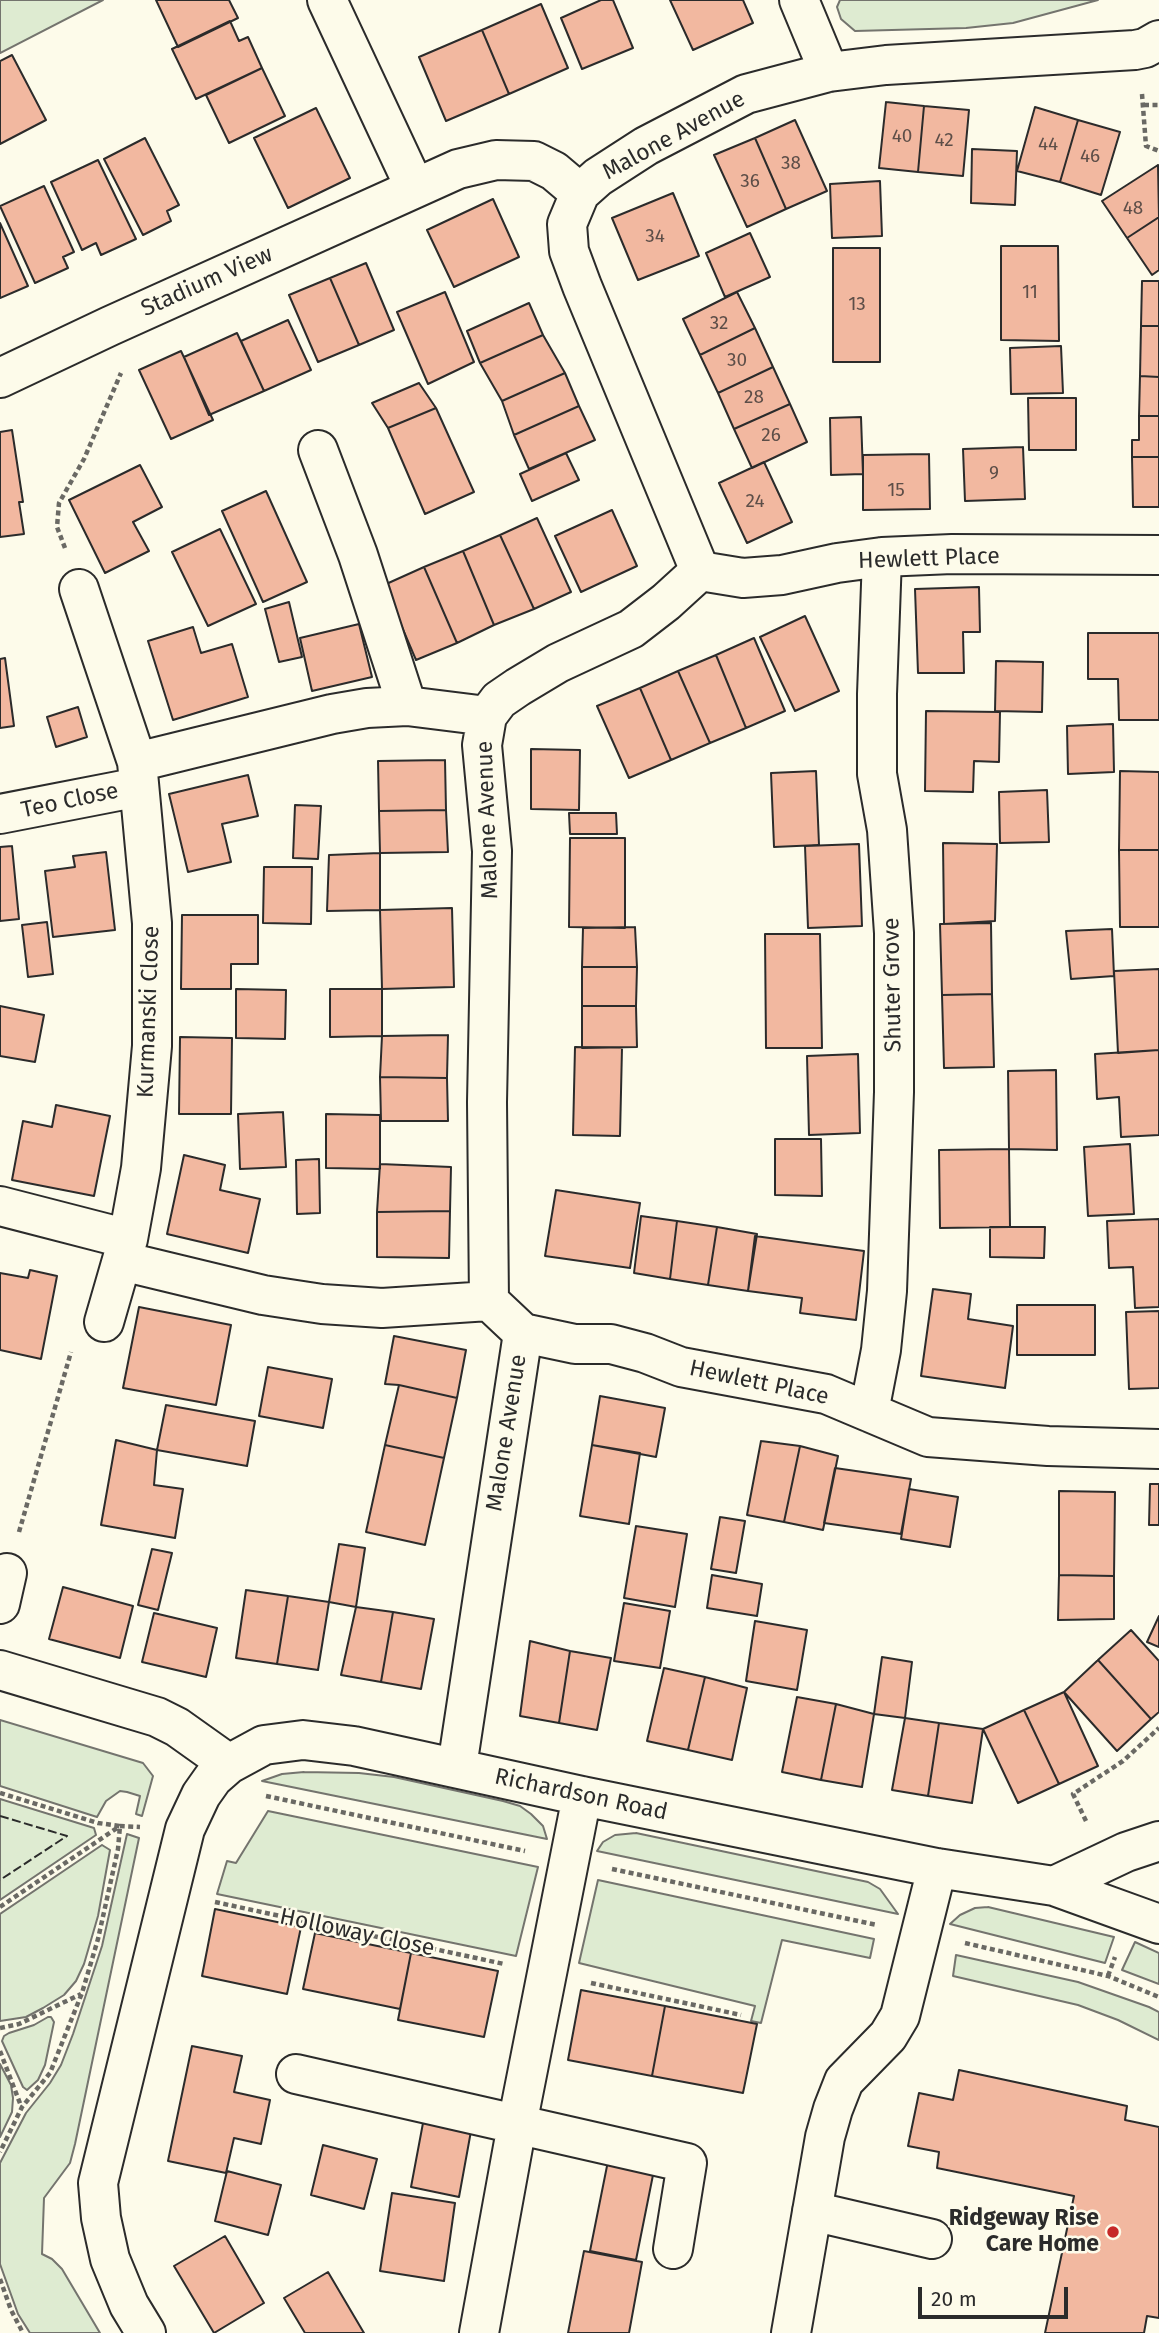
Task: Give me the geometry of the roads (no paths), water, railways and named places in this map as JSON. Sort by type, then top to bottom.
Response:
[{"type":"street","points":[[327,0],[415,188]]},
{"type":"street","points":[[799,0],[829,72]]},
{"type":"street","name":"Malone Avenue","points":[[457,1767],[523,1334],[488,1301],[487,1102],[492,852],[482,745],[487,716],[499,699],[518,687],[558,663],[631,629],[700,571],[569,251],[568,224],[580,193],[598,177],[646,146],[746,94],[829,72],[886,65],[1149,48]]},
{"type":"street","name":"Stadium View","points":[[0,378],[458,169],[496,160],[534,162],[554,171],[580,193]]},
{"type":"street","points":[[318,450],[358,555],[407,706]]},
{"type":"street","name":"Hewlett Place","points":[[700,571],[743,578],[782,575],[882,557],[951,554],[1159,555]]},
{"type":"street","name":"Shuter Grove","points":[[869,1412],[881,1350],[887,1291],[894,1092],[894,933],[887,830],[877,774],[882,557]]},
{"type":"street","name":"Kurmanski Close","points":[[79,589],[138,775],[152,923],[152,1046],[141,1168],[125,1250],[104,1322]]},
{"type":"street","points":[[138,775],[332,713],[407,706],[487,716]]},
{"type":"street","name":"Teo Close","points":[[0,814],[138,775]]},
{"type":"street","points":[[0,1206],[263,1295],[322,1304],[382,1308],[488,1301]]},
{"type":"street","name":"Hewlett Place","points":[[523,1334],[575,1345],[611,1344],[681,1367],[826,1394],[928,1437],[1048,1446],[1159,1449]]},
{"type":"street","points":[[0,1670],[157,1717],[177,1727],[229,1764]]},
{"type":"street","name":"Richardson Road","points":[[146,2333],[129,2305],[110,2259],[101,2218],[99,2183],[185,1829],[201,1795],[213,1778],[229,1764],[264,1745],[303,1740],[354,1746],[582,1796],[937,1868],[1054,1886],[1159,1924]]},
{"type":"street","points":[[479,2333],[582,1796]]},
{"type":"street","points":[[1054,1886],[1126,1852],[1159,1841]]},
{"type":"street","points":[[791,2333],[825,2137],[833,2109],[844,2081],[888,2036],[900,2016],[937,1868]]},
{"type":"street","points":[[296,2074],[687,2163],[673,2249]]},
{"type":"street","points":[[812,2211],[932,2239]]},
{"type":"place","name":"Ridgeway Rise Care Home","points":[[1113,2232]]}]
